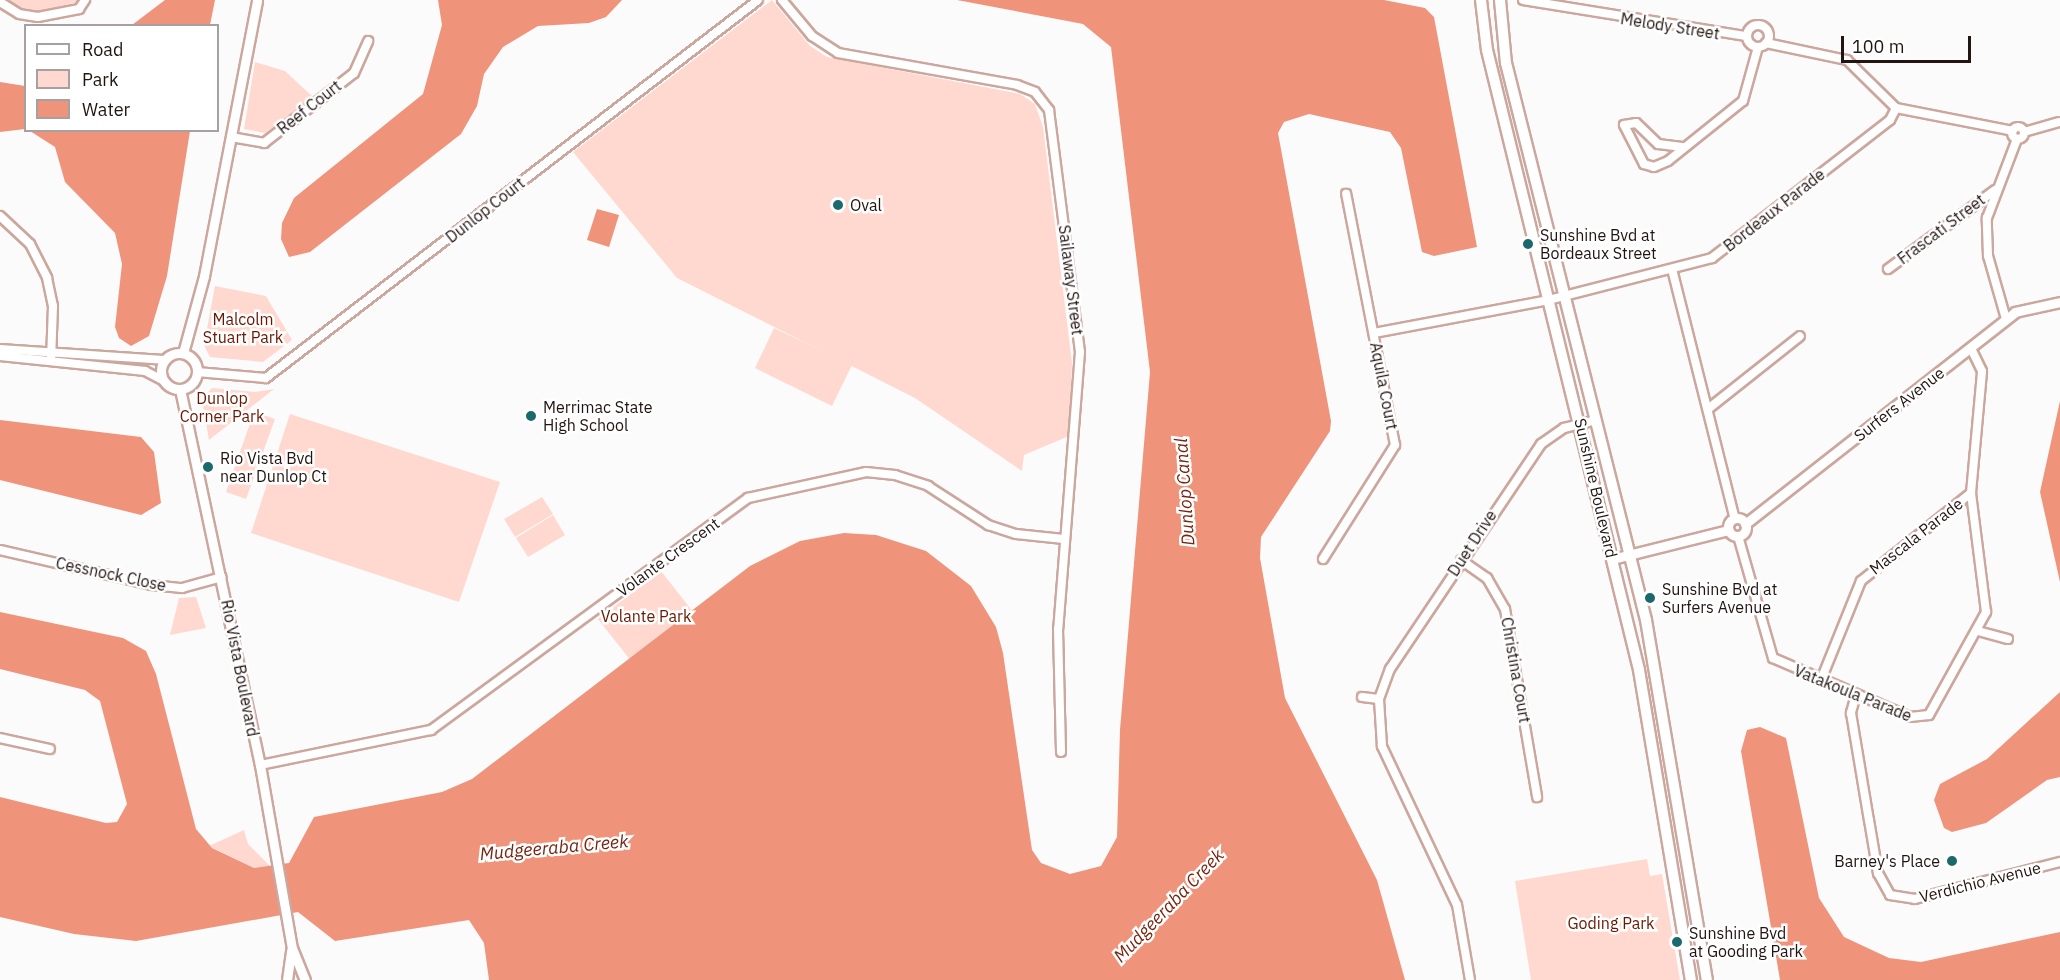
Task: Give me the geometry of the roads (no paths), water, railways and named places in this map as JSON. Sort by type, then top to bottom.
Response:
[{"type":"main road","name":"Sunshine Boulevard","points":[[1481,0],[1487,50],[1581,424],[1638,670],[1691,980]]},
{"type":"main road","name":"Sunshine Boulevard","points":[[1500,0],[1506,63],[1630,555],[1707,980]]},
{"type":"street","points":[[0,2],[19,14],[38,17],[79,9],[86,0]]},
{"type":"street","points":[[251,27],[252,0]]},
{"type":"street","points":[[183,353],[204,276],[257,0]]},
{"type":"street","name":"Dunlop Court","points":[[197,372],[266,378],[758,0]]},
{"type":"street","name":"Sailaway Street","points":[[782,0],[812,36],[838,53],[1017,84],[1035,92],[1049,110],[1080,352],[1064,539],[1057,692],[1061,752]]},
{"type":"street","name":"Melody Street","points":[[1522,0],[1746,36]]},
{"type":"street","points":[[1758,47],[1746,36],[1752,26],[1762,26],[1769,33],[1766,43]]},
{"type":"street","name":"Reef Court","points":[[231,137],[264,143],[354,73],[368,41]]},
{"type":"street","points":[[1682,147],[1658,144],[1636,123],[1624,125],[1644,164],[1654,167],[1682,147],[1743,101],[1758,47],[1766,43],[1847,60],[1896,108],[2024,132],[2059,122]]},
{"type":"street","name":"Bordeaux Parade","points":[[1374,333],[1549,300],[1672,270],[1720,252],[1890,120],[1896,108]]},
{"type":"street","points":[[2013,131],[2017,140]]},
{"type":"street","points":[[2006,319],[1986,244],[1995,190],[2017,140],[2024,132]]},
{"type":"street","name":"Frascati Street","points":[[1888,269],[1995,190]]},
{"type":"street","name":"Aquila Court","points":[[1323,559],[1395,445],[1346,194]]},
{"type":"street","points":[[0,216],[25,238],[43,267],[53,306],[51,360]]},
{"type":"street","points":[[1612,559],[1728,530],[1735,519],[1672,270]]},
{"type":"street","name":"Surfers Avenue","points":[[1745,524],[2006,319],[2022,308],[2060,302]]},
{"type":"street","points":[[1708,409],[1800,336]]},
{"type":"street","points":[[0,349],[52,348],[164,360],[183,353]]},
{"type":"street","name":"Vatakoula Parade","points":[[1738,536],[1767,650],[1781,664],[1910,717],[1929,715],[1978,631],[1986,603],[1971,493],[1982,371],[1971,348]]},
{"type":"street","points":[[0,356],[145,371],[180,389],[192,384],[197,372],[194,360],[183,353]]},
{"type":"street","points":[[163,380],[164,360]]},
{"type":"street","name":"Rio Vista Boulevard","points":[[180,389],[222,577],[260,765],[292,948],[305,980]]},
{"type":"street","name":"Duet Drive","points":[[1470,980],[1457,905],[1382,746],[1379,699],[1390,669],[1540,444],[1581,424],[1596,420]]},
{"type":"street","name":"Volante Crescent","points":[[260,765],[431,730],[748,498],[866,472],[895,475],[928,486],[988,525],[1016,534],[1064,539]]},
{"type":"street","name":"Mascala Parade","points":[[1821,680],[1861,581],[1971,493]]},
{"type":"street","points":[[1728,530],[1738,536],[1745,524],[1735,519]]},
{"type":"street","name":"Cessnock Close","points":[[0,550],[152,585],[182,588],[222,577]]},
{"type":"street","name":"Christina Court","points":[[1461,560],[1487,578],[1505,609],[1537,797]]},
{"type":"street","points":[[1978,631],[2008,639]]},
{"type":"street","name":"Verdichio Avenue","points":[[1856,695],[1851,713],[1878,873],[1890,895],[1915,898],[2060,862]]},
{"type":"street","points":[[1362,697],[1379,699]]},
{"type":"street","points":[[0,738],[50,749]]},
{"type":"street","name":"Rio Vista Boulevard","points":[[287,980],[292,948]]},
{"type":"water","points":[[165,0],[215,0],[210,24],[133,24]]},
{"type":"water","points":[[438,0],[622,0],[606,17],[589,23],[538,26],[503,47],[484,74],[477,106],[461,134],[310,252],[289,257],[281,239],[282,223],[294,198],[423,94],[442,25]]},
{"type":"water","points":[[957,0],[1384,0],[1425,8],[1434,17],[1477,247],[1434,256],[1422,252],[1401,148],[1390,132],[1309,114],[1284,122],[1278,133],[1331,421],[1330,431],[1261,537],[1260,558],[1285,698],[1377,880],[1405,980],[489,980],[484,943],[469,920],[335,941],[298,912],[136,941],[74,934],[0,917],[0,797],[106,823],[117,822],[127,804],[100,701],[85,690],[0,669],[0,612],[123,638],[146,651],[156,674],[196,829],[212,848],[254,868],[289,863],[314,817],[442,792],[472,779],[750,566],[800,541],[844,533],[876,535],[926,551],[971,586],[996,627],[1003,653],[1032,850],[1041,863],[1070,874],[1101,866],[1117,837],[1120,730],[1150,372],[1111,47],[1083,24]]},
{"type":"water","points":[[0,82],[24,86],[24,129],[0,132]]},
{"type":"water","points":[[32,132],[190,132],[167,276],[149,336],[131,346],[119,338],[115,327],[122,264],[115,233],[65,182],[55,147]]},
{"type":"water","points":[[597,209],[619,215],[609,247],[587,240]]},
{"type":"water","points":[[2060,401],[2060,582],[2040,492]]},
{"type":"water","points":[[0,420],[141,437],[154,452],[161,503],[141,515],[0,480]]},
{"type":"water","points":[[2060,692],[2060,777],[2047,780],[1986,823],[1952,832],[1944,828],[1934,800],[1940,784],[1987,759]]},
{"type":"water","points":[[1760,727],[1786,738],[1819,898],[1844,937],[1889,958],[1921,962],[2060,932],[2060,980],[1780,980],[1741,751],[1747,730]]},
{"type":"place","name":"Oval","points":[[838,205]]},
{"type":"place","name":"Sunshine Bvd at Bordeaux Street","points":[[1528,244]]},
{"type":"place","name":"Merrimac State High School","points":[[531,416]]},
{"type":"place","name":"Rio Vista Bvd near Dunlop Ct","points":[[208,467]]},
{"type":"place","name":"Sunshine Bvd at Surfers Avenue","points":[[1650,598]]},
{"type":"place","name":"Barney's Place","points":[[1952,861]]},
{"type":"place","name":"Sunshine Bvd at Gooding Park","points":[[1677,942]]},
{"type":"park label","name":"Malcolm Stuart Park","points":[[243,328]]},
{"type":"park label","name":"Dunlop Corner Park","points":[[222,407]]},
{"type":"park label","name":"Volante Park","points":[[646,616]]},
{"type":"park label","name":"Goding Park","points":[[1611,923]]},
{"type":"water label","name":"Dunlop Canal","points":[[1185,492]]},
{"type":"water label","name":"Mudgeeraba Creek","points":[[554,848]]},
{"type":"water label","name":"Mudgeeraba Creek","points":[[1169,906]]}]
